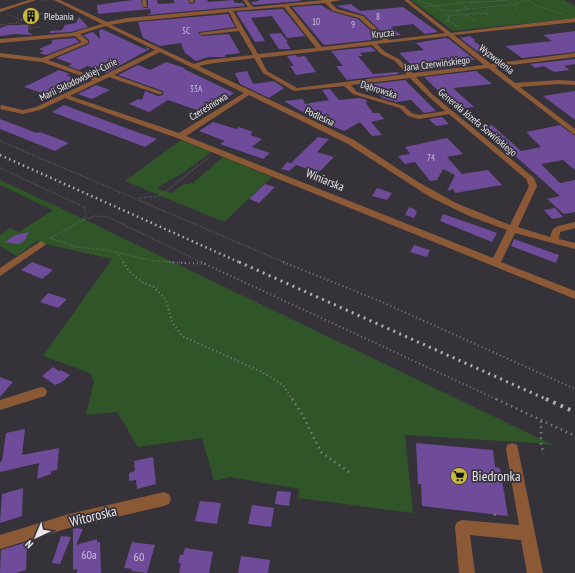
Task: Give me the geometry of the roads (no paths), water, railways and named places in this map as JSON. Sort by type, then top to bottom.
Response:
[{"type":"street","points":[[2,12],[34,0]]},
{"type":"street","name":"Podleśna","points":[[56,0],[361,147],[414,184],[441,199],[471,213],[554,241],[575,246]]},
{"type":"street","points":[[144,0],[145,6]]},
{"type":"street","points":[[245,0],[251,8]]},
{"type":"street","points":[[1,43],[75,34],[107,24],[285,5],[307,1],[340,0]]},
{"type":"street","name":"Wyzwolenia","points":[[406,0],[575,134]]},
{"type":"street","points":[[326,1],[335,10],[361,17],[387,42]]},
{"type":"street","points":[[285,5],[320,49]]},
{"type":"street","points":[[230,10],[256,56]]},
{"type":"street","name":"Krucza","points":[[194,66],[207,62],[256,56],[575,20]]},
{"type":"street","points":[[202,33],[240,29]]},
{"type":"street","points":[[43,60],[86,42],[75,34]]},
{"type":"street","name":"Generała Józefa Sowińskiego","points":[[373,43],[383,53],[397,60],[430,95],[533,182],[533,186],[514,228]]},
{"type":"street","name":"Marii Skłodowskiej-Curie","points":[[1,107],[15,111],[31,111],[160,50]]},
{"type":"street","points":[[0,55],[43,60],[98,80]]},
{"type":"street","name":"Jana Czerwińskiego","points":[[256,56],[265,72],[293,89],[301,91],[575,55]]},
{"type":"street","points":[[109,75],[160,93]]},
{"type":"street","points":[[515,86],[558,82],[575,83]]},
{"type":"street","name":"Dąbrowska","points":[[347,85],[355,94],[402,107],[410,115],[418,117],[451,112]]},
{"type":"street","name":"Czereśniowa","points":[[180,136],[248,93]]},
{"type":"street","name":"Winiarska","points":[[64,96],[180,136],[575,295]]},
{"type":"street","points":[[554,241],[556,231],[561,228],[575,225]]},
{"type":"street","points":[[496,263],[514,228]]},
{"type":"street","points":[[0,273],[42,244]]},
{"type":"street","points":[[0,405],[41,392]]},
{"type":"street","points":[[512,448],[535,573]]},
{"type":"street","name":"Witoroska","points":[[0,542],[69,521],[164,499]]},
{"type":"street","points":[[467,573],[462,527],[528,533]]},
{"type":"railway","points":[[0,155],[241,263]]},
{"type":"railway","points":[[239,262],[548,400]]},
{"type":"railway","points":[[546,399],[575,412]]},
{"type":"place","name":"Plebania","points":[[31,16]]},
{"type":"place","name":"Biedronka","points":[[459,476]]}]
